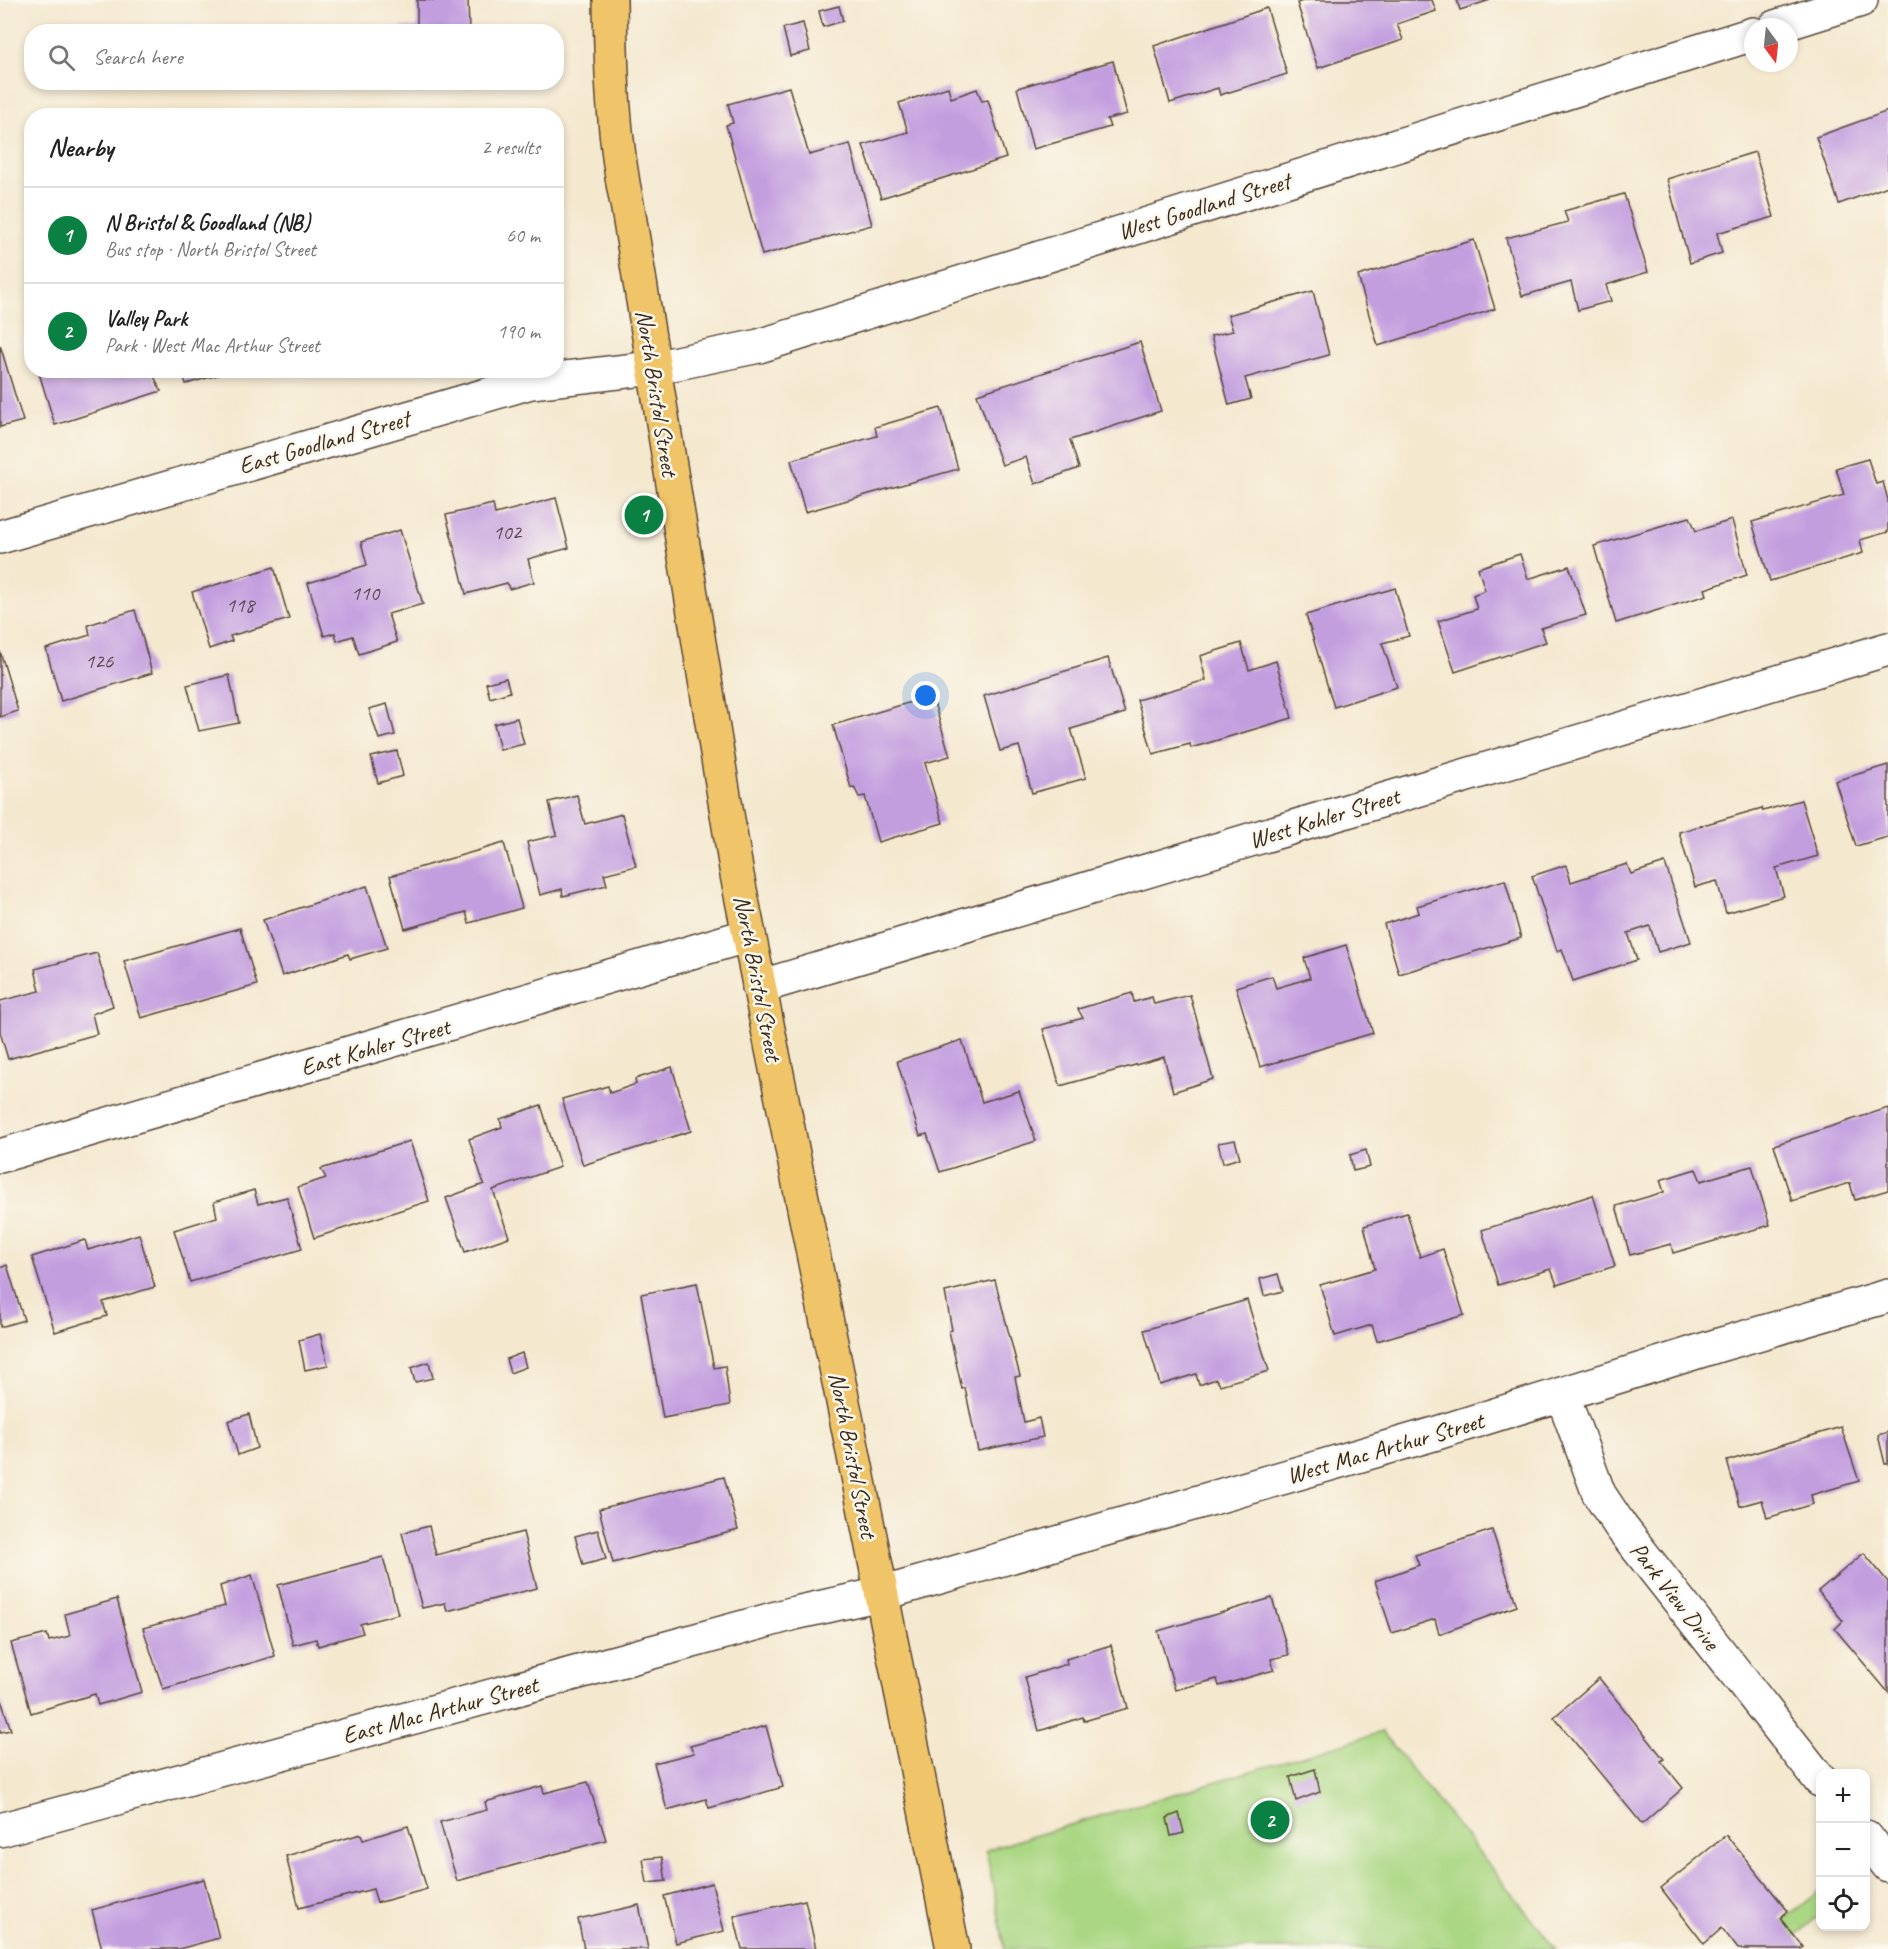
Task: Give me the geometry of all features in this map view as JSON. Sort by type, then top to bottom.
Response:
[{"type":"main road","name":"North Bristol Street","points":[[610,0],[611,69],[618,163],[628,209],[749,935],[952,1949]]},
{"type":"street","points":[[1798,20],[1861,0]]},
{"type":"street","name":"West Goodland Street","points":[[653,368],[759,346],[1744,37]]},
{"type":"street","name":"East Goodland Street","points":[[564,377],[653,368]]},
{"type":"street","name":"East Goodland Street","points":[[0,537],[531,381],[559,378]]},
{"type":"street","name":"West Kohler Street","points":[[759,987],[1888,649]]},
{"type":"street","name":"East Kohler Street","points":[[0,1156],[749,935]]},
{"type":"street","name":"West Mac Arthur Street","points":[[881,1594],[1437,1433],[1888,1296]]},
{"type":"street","name":"Park View Drive","points":[[1562,1394],[1599,1494],[1615,1519],[1816,1774]]},
{"type":"street","name":"East Mac Arthur Street","points":[[0,1830],[795,1613],[881,1594]]},
{"type":"street","points":[[1870,1842],[1888,1865]]},
{"type":"green space","points":[[1382,1732],[1556,1949],[1005,1949],[986,1850]]},
{"type":"green space","points":[[1816,1894],[1816,1918],[1778,1949],[1748,1949]]},
{"type":"building","points":[[417,0],[468,0],[469,24],[417,24]]},
{"type":"building","points":[[1306,0],[1432,0],[1436,11],[1397,24],[1403,40],[1318,68],[1297,3]]},
{"type":"building","points":[[1457,0],[1490,0],[1460,10]]},
{"type":"building","points":[[839,6],[843,21],[823,27],[819,11]]},
{"type":"building","points":[[1267,8],[1287,74],[1220,95],[1218,88],[1170,103],[1154,46]]},
{"type":"building","points":[[803,23],[810,51],[790,56],[783,28]]},
{"type":"building","points":[[1113,61],[1127,114],[1107,119],[1110,127],[1033,149],[1017,88]]},
{"type":"building","points":[[789,87],[809,155],[850,144],[872,225],[762,255],[726,125],[733,123],[728,104]]},
{"type":"building","points":[[948,87],[951,98],[977,89],[982,101],[988,100],[1006,158],[881,198],[863,145],[908,132],[899,103]]},
{"type":"building","points":[[1888,111],[1888,186],[1839,204],[1816,137]]},
{"type":"building","points":[[1755,152],[1774,217],[1717,233],[1722,253],[1690,263],[1667,179]]},
{"type":"building","points":[[1624,194],[1648,272],[1606,285],[1611,301],[1578,310],[1571,282],[1522,296],[1506,238],[1568,222],[1564,211]]},
{"type":"building","points":[[1474,240],[1495,309],[1378,346],[1358,276]]},
{"type":"building","points":[[1313,291],[1329,355],[1245,378],[1251,399],[1229,405],[1211,336],[1233,331],[1228,315]]},
{"type":"building","points":[[1140,342],[1161,411],[1070,440],[1079,468],[1035,484],[1026,457],[1002,465],[977,394]]},
{"type":"building","points":[[0,345],[23,421],[0,427]]},
{"type":"building","points":[[40,378],[155,378],[161,391],[55,425]]},
{"type":"building","points":[[184,378],[207,378],[186,384]]},
{"type":"building","points":[[941,408],[958,469],[805,512],[791,460],[877,436],[875,427]]},
{"type":"building","points":[[1868,459],[1876,484],[1883,482],[1888,500],[1888,532],[1860,540],[1863,553],[1770,581],[1752,522],[1844,495],[1836,468]]},
{"type":"building","points":[[556,498],[569,548],[528,559],[534,582],[509,589],[507,583],[466,594],[446,515],[493,504],[495,514]]},
{"type":"building","points":[[1690,517],[1696,531],[1732,520],[1747,575],[1705,589],[1707,595],[1616,623],[1594,546]]},
{"type":"building","points":[[400,530],[423,604],[388,614],[397,642],[359,654],[353,636],[337,641],[335,633],[324,636],[308,583],[367,565],[361,542]]},
{"type":"building","points":[[1520,554],[1528,579],[1569,566],[1586,615],[1541,628],[1546,642],[1455,672],[1438,621],[1477,609],[1473,595],[1485,590],[1478,568]]},
{"type":"building","points":[[274,567],[289,619],[230,636],[232,641],[209,649],[192,592]]},
{"type":"building","points":[[1395,588],[1409,636],[1382,643],[1397,687],[1334,707],[1306,615]]},
{"type":"building","points":[[135,610],[152,673],[61,701],[46,649],[90,635],[88,625]]},
{"type":"building","points":[[1241,643],[1249,670],[1276,661],[1292,718],[1191,748],[1190,744],[1153,754],[1137,700],[1206,680],[1200,656]]},
{"type":"building","points":[[0,651],[18,711],[0,717]]},
{"type":"building","points":[[1108,658],[1125,713],[1071,729],[1086,778],[1032,793],[1019,746],[1000,751],[984,696]]},
{"type":"building","points":[[229,675],[239,723],[199,731],[187,685]]},
{"type":"building","points":[[506,678],[510,692],[490,698],[486,683]]},
{"type":"building","points":[[932,696],[950,756],[925,763],[943,823],[878,842],[865,796],[859,797],[854,787],[851,788],[833,725]]},
{"type":"building","points":[[387,704],[395,735],[379,739],[369,709]]},
{"type":"building","points":[[517,718],[524,744],[500,750],[494,724]]},
{"type":"building","points":[[397,751],[403,776],[378,783],[371,757]]},
{"type":"building","points":[[1888,765],[1888,837],[1856,846],[1835,781]]},
{"type":"building","points":[[577,795],[585,824],[622,814],[636,866],[604,874],[607,885],[563,896],[562,889],[540,895],[527,842],[557,835],[549,802]]},
{"type":"building","points":[[1801,800],[1818,856],[1776,868],[1784,896],[1726,913],[1717,881],[1695,887],[1679,832],[1762,808],[1763,811]]},
{"type":"building","points":[[504,843],[522,908],[469,923],[466,912],[405,929],[390,876]]},
{"type":"building","points":[[1665,863],[1691,942],[1658,952],[1650,926],[1628,933],[1637,960],[1573,981],[1562,949],[1557,951],[1532,876],[1566,865],[1571,882],[1627,864],[1631,874]]},
{"type":"building","points":[[1505,880],[1521,938],[1399,974],[1384,924],[1419,913],[1417,906]]},
{"type":"building","points":[[367,886],[387,948],[350,959],[348,954],[282,976],[263,920]]},
{"type":"building","points":[[240,928],[257,985],[141,1018],[124,961]]},
{"type":"building","points":[[1346,945],[1373,1033],[1260,1067],[1236,987],[1272,976],[1276,988],[1310,978],[1304,958]]},
{"type":"building","points":[[97,953],[113,1006],[92,1014],[97,1034],[8,1059],[0,1032],[0,1001],[40,991],[35,969]]},
{"type":"building","points":[[1132,993],[1134,1002],[1152,997],[1154,1004],[1190,995],[1213,1079],[1173,1092],[1164,1057],[1060,1086],[1043,1029],[1083,1018],[1078,1009]]},
{"type":"building","points":[[962,1040],[982,1102],[1019,1091],[1036,1141],[940,1172],[927,1134],[920,1136],[897,1061]]},
{"type":"building","points":[[672,1067],[691,1131],[583,1165],[562,1099],[608,1086],[610,1093],[636,1084],[635,1079]]},
{"type":"building","points":[[541,1105],[560,1167],[493,1190],[509,1237],[465,1252],[446,1198],[484,1184],[469,1139],[502,1127],[500,1119]]},
{"type":"building","points":[[1888,1108],[1888,1190],[1855,1200],[1850,1183],[1792,1201],[1774,1145]]},
{"type":"building","points":[[1235,1140],[1240,1158],[1223,1163],[1218,1143]]},
{"type":"building","points":[[410,1141],[429,1201],[314,1238],[298,1187],[326,1178],[321,1169]]},
{"type":"building","points":[[1366,1150],[1370,1167],[1353,1171],[1350,1155]]},
{"type":"building","points":[[1752,1166],[1770,1225],[1673,1253],[1671,1244],[1630,1255],[1616,1206],[1664,1192],[1660,1180],[1696,1169],[1701,1181]]},
{"type":"building","points":[[254,1190],[258,1204],[287,1197],[302,1249],[190,1282],[174,1230],[217,1217],[214,1202]]},
{"type":"building","points":[[1593,1195],[1615,1266],[1557,1285],[1551,1269],[1498,1285],[1482,1230]]},
{"type":"building","points":[[1407,1213],[1420,1257],[1443,1249],[1464,1315],[1377,1341],[1372,1325],[1335,1336],[1320,1285],[1375,1269],[1364,1226]]},
{"type":"building","points":[[139,1234],[155,1287],[103,1302],[107,1316],[55,1332],[32,1257],[85,1240],[88,1250]]},
{"type":"building","points":[[7,1265],[24,1320],[0,1327],[0,1268]]},
{"type":"building","points":[[1278,1274],[1283,1291],[1264,1296],[1260,1279]]},
{"type":"building","points":[[995,1280],[1020,1376],[1015,1377],[1024,1422],[1039,1418],[1043,1437],[978,1451],[965,1388],[962,1389],[949,1331],[952,1330],[945,1292]]},
{"type":"building","points":[[697,1283],[714,1368],[725,1366],[730,1405],[663,1418],[641,1294]]},
{"type":"building","points":[[1247,1300],[1269,1371],[1220,1385],[1216,1379],[1199,1385],[1196,1374],[1160,1385],[1144,1330]]},
{"type":"building","points":[[320,1334],[328,1365],[305,1370],[299,1340]]},
{"type":"building","points":[[522,1353],[526,1367],[510,1373],[506,1359]]},
{"type":"building","points":[[429,1362],[433,1378],[415,1382],[411,1368]]},
{"type":"building","points":[[249,1414],[257,1448],[238,1455],[228,1421]]},
{"type":"building","points":[[1841,1427],[1859,1481],[1811,1495],[1813,1504],[1767,1518],[1762,1500],[1740,1506],[1727,1461]]},
{"type":"building","points":[[1888,1432],[1888,1464],[1885,1464],[1878,1435]]},
{"type":"building","points":[[724,1477],[738,1530],[613,1563],[599,1509]]},
{"type":"building","points":[[429,1526],[436,1555],[523,1532],[537,1588],[447,1611],[445,1603],[422,1608],[402,1533]]},
{"type":"building","points":[[598,1530],[606,1559],[583,1565],[575,1536]]},
{"type":"building","points":[[1492,1530],[1517,1606],[1439,1634],[1435,1619],[1392,1633],[1375,1581],[1419,1565],[1415,1555]]},
{"type":"building","points":[[1864,1553],[1888,1582],[1888,1692],[1835,1629],[1843,1621],[1818,1591]]},
{"type":"building","points":[[383,1557],[398,1614],[360,1624],[363,1633],[318,1646],[316,1639],[293,1645],[278,1585]]},
{"type":"building","points":[[252,1575],[275,1656],[163,1689],[143,1628],[225,1606],[220,1586]]},
{"type":"building","points":[[1272,1598],[1289,1655],[1271,1659],[1274,1670],[1219,1686],[1217,1679],[1175,1690],[1158,1631]]},
{"type":"building","points":[[117,1599],[142,1692],[98,1705],[95,1694],[31,1713],[11,1643],[47,1634],[49,1641],[70,1636],[65,1614]]},
{"type":"building","points":[[1111,1645],[1128,1708],[1084,1721],[1083,1717],[1039,1731],[1025,1677],[1067,1664],[1066,1659]]},
{"type":"building","points":[[1599,1678],[1664,1759],[1661,1761],[1683,1788],[1642,1824],[1554,1717]]},
{"type":"building","points":[[0,1697],[11,1730],[0,1732]]},
{"type":"building","points":[[766,1726],[783,1787],[709,1808],[706,1799],[667,1810],[654,1763],[694,1753],[690,1746]]},
{"type":"building","points":[[1315,1769],[1320,1792],[1296,1801],[1290,1777]]},
{"type":"building","points":[[588,1782],[606,1840],[457,1881],[440,1822],[487,1810],[485,1802],[542,1786],[544,1793]]},
{"type":"building","points":[[1179,1813],[1184,1833],[1171,1836],[1167,1818]]},
{"type":"building","points":[[408,1826],[427,1889],[377,1903],[373,1889],[299,1908],[286,1856],[361,1834],[363,1840]]},
{"type":"building","points":[[1726,1835],[1788,1911],[1780,1918],[1803,1947],[1801,1949],[1738,1949],[1722,1928],[1704,1944],[1661,1888]]},
{"type":"building","points":[[662,1857],[666,1881],[647,1883],[643,1859]]},
{"type":"building","points":[[204,1879],[219,1938],[179,1949],[102,1949],[92,1910]]},
{"type":"building","points":[[712,1883],[724,1931],[676,1943],[664,1896]]},
{"type":"building","points":[[805,1900],[816,1949],[742,1949],[734,1916]]},
{"type":"building","points":[[639,1905],[648,1949],[584,1949],[578,1919]]},
{"type":"place","name":"N Bristol & Goodland (NB)","points":[[644,515]]},
{"type":"place","name":"Valley Park","points":[[1270,1820]]}]
